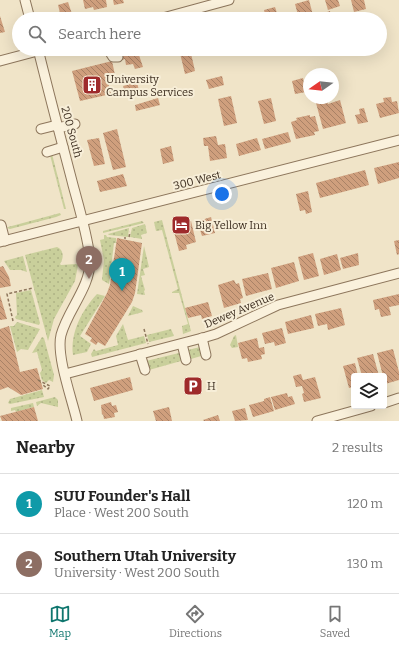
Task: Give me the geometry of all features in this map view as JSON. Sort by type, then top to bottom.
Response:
[{"type":"street","points":[[25,0],[28,12]]},
{"type":"street","points":[[185,12],[229,0]]},
{"type":"street","points":[[0,61],[18,56]]},
{"type":"street","name":"200 South","points":[[41,56],[90,258],[90,267],[86,283],[67,319],[61,337],[61,354],[65,374]]},
{"type":"street","points":[[113,56],[118,57]]},
{"type":"street","points":[[41,129],[75,124]]},
{"type":"street","name":"300 West","points":[[2,242],[399,140]]},
{"type":"street","points":[[47,152],[63,148]]},
{"type":"street","points":[[1,225],[2,242]]},
{"type":"street","name":"Dewey Avenue","points":[[65,374],[216,334],[278,305],[399,273]]},
{"type":"street","points":[[202,338],[206,355]]},
{"type":"street","points":[[182,344],[186,360]]},
{"type":"street","points":[[140,354],[145,370]]},
{"type":"street","points":[[65,374],[77,421]]},
{"type":"street","points":[[387,401],[399,398]]},
{"type":"street","points":[[317,421],[360,409]]},
{"type":"path","points":[[129,237],[130,232]]},
{"type":"path","points":[[14,321],[7,294],[32,288]]},
{"type":"path","points":[[144,329],[148,344]]},
{"type":"path","points":[[38,380],[50,386],[48,388],[43,385]]},
{"type":"green space","points":[[52,154],[66,209],[64,209],[50,155]]},
{"type":"green space","points":[[60,213],[61,215],[56,217],[10,229],[7,228],[8,227]]},
{"type":"green space","points":[[162,220],[191,331],[183,334],[182,326],[188,324],[179,293],[172,293],[178,289],[162,230],[156,231],[154,222]]},
{"type":"green space","points":[[142,221],[144,223],[103,233],[103,231]]},
{"type":"green space","points":[[145,224],[147,233],[141,235],[142,239],[130,237],[132,228]]},
{"type":"green space","points":[[129,228],[128,237],[108,234]]},
{"type":"green space","points":[[104,235],[107,237],[116,238],[116,243],[114,243],[109,284],[102,280],[104,260],[100,240],[104,239]]},
{"type":"green space","points":[[144,246],[149,267],[143,269],[145,275],[141,276],[145,295],[137,294]]},
{"type":"green space","points":[[57,247],[63,254],[61,265],[78,265],[75,281],[54,319],[48,341],[25,255]]},
{"type":"green space","points":[[23,256],[27,272],[21,270],[10,270],[4,261]]},
{"type":"green space","points":[[31,290],[40,323],[39,325],[16,319],[15,317],[17,315],[16,293]]},
{"type":"green space","points":[[97,294],[105,296],[80,336],[91,344],[87,352],[73,355],[73,338],[78,322],[86,307]]},
{"type":"green space","points":[[133,306],[142,310],[143,312],[128,316]]},
{"type":"green space","points":[[17,322],[40,329],[28,350],[21,349],[17,352],[10,326],[14,326]]},
{"type":"green space","points":[[123,324],[128,340],[144,336],[146,343],[92,357],[91,354],[94,349],[96,351],[118,345],[116,336]]},
{"type":"green space","points":[[171,329],[174,336],[149,342],[147,335]]},
{"type":"green space","points":[[236,335],[238,347],[232,348],[230,345],[234,336]]},
{"type":"green space","points":[[42,337],[44,338],[54,375],[53,382],[49,380],[46,383],[42,380],[40,373],[42,370],[37,352],[32,353]]},
{"type":"green space","points":[[200,347],[201,356],[191,359],[188,350]]},
{"type":"green space","points":[[179,353],[181,361],[149,370],[146,361]]},
{"type":"green space","points":[[42,390],[44,397],[10,404],[8,403],[10,399]]},
{"type":"green space","points":[[55,397],[58,400],[58,407],[41,403],[37,406],[36,402]]},
{"type":"green space","points":[[33,403],[34,407],[16,412],[15,410],[11,411],[11,408]]},
{"type":"building","points":[[83,0],[106,0],[107,7],[94,10],[93,7],[85,9]]},
{"type":"building","points":[[113,0],[123,0],[124,3],[114,5]]},
{"type":"building","points":[[309,0],[312,12],[297,12],[295,4]]},
{"type":"building","points":[[325,0],[338,0],[340,6],[328,10]]},
{"type":"building","points":[[351,0],[364,0],[366,9],[354,12]]},
{"type":"building","points":[[68,2],[71,12],[60,12],[58,5]]},
{"type":"building","points":[[275,7],[277,12],[264,12],[264,10]]},
{"type":"building","points":[[0,16],[5,32],[0,33]]},
{"type":"building","points":[[119,56],[139,56],[143,67],[135,69],[133,64],[126,65],[125,59],[120,61]]},
{"type":"building","points":[[181,56],[192,56],[195,71],[185,74]]},
{"type":"building","name":"University Campus Services","points":[[112,61],[115,75],[107,77],[111,94],[80,101],[72,71]]},
{"type":"building","points":[[222,76],[224,85],[209,89],[206,80]]},
{"type":"building","points":[[303,78],[303,93],[295,94],[292,81]]},
{"type":"building","points":[[137,82],[140,95],[135,97],[134,93],[126,95],[123,86]]},
{"type":"building","points":[[231,96],[237,123],[224,126],[218,99]]},
{"type":"building","points":[[391,97],[392,102],[397,101],[399,113],[380,118],[376,104],[384,102],[383,98]]},
{"type":"building","points":[[158,98],[160,105],[136,111],[135,105]]},
{"type":"building","points":[[271,98],[276,121],[264,124],[258,101]]},
{"type":"building","points":[[340,100],[346,123],[323,129],[316,104],[339,104]]},
{"type":"building","points":[[364,108],[368,122],[358,124],[355,115],[360,114],[359,109]]},
{"type":"building","points":[[310,115],[310,117],[315,116],[319,131],[314,132],[315,135],[296,139],[291,122],[297,120],[296,118]]},
{"type":"building","points":[[117,129],[126,167],[113,170],[103,133]]},
{"type":"building","points":[[288,132],[291,142],[265,149],[262,139]]},
{"type":"building","points":[[216,136],[218,145],[225,144],[227,158],[210,161],[208,146],[204,146],[203,138]]},
{"type":"building","points":[[99,138],[105,164],[94,166],[87,140]]},
{"type":"building","points":[[257,138],[261,150],[239,156],[236,144]]},
{"type":"building","points":[[171,146],[174,161],[163,164],[160,149]]},
{"type":"building","points":[[399,162],[399,178],[378,184],[374,168]]},
{"type":"building","points":[[365,170],[369,185],[320,198],[316,183]]},
{"type":"building","points":[[123,174],[127,186],[100,192],[97,181]]},
{"type":"building","points":[[308,191],[312,212],[306,214],[305,210],[300,211],[296,194]]},
{"type":"building","points":[[211,217],[215,233],[202,236],[199,227],[197,228],[195,222]]},
{"type":"building","points":[[191,221],[196,242],[186,245],[187,249],[179,251],[173,228],[179,226],[179,224]]},
{"type":"building","points":[[117,238],[142,243],[135,293],[132,302],[105,346],[98,342],[96,345],[90,341],[92,338],[85,334],[110,285]]},
{"type":"building","points":[[399,240],[399,254],[397,255],[394,241]]},
{"type":"building","points":[[313,253],[319,276],[304,280],[298,257]]},
{"type":"building","points":[[358,253],[359,265],[343,269],[340,258]]},
{"type":"building","points":[[337,254],[341,270],[324,275],[320,259]]},
{"type":"building","points":[[294,262],[299,281],[276,288],[271,268]]},
{"type":"building","points":[[3,266],[9,277],[11,286],[0,288],[0,267]]},
{"type":"building","points":[[268,273],[272,289],[246,296],[242,279]]},
{"type":"building","points":[[234,280],[236,284],[239,283],[243,298],[240,299],[241,303],[224,308],[218,285]]},
{"type":"building","points":[[399,294],[399,305],[389,307],[391,315],[381,317],[379,309],[375,310],[373,300]]},
{"type":"building","points":[[0,295],[7,319],[0,320]]},
{"type":"building","points":[[208,302],[212,316],[202,319],[201,315],[188,318],[185,308]]},
{"type":"building","points":[[341,308],[345,325],[328,330],[327,324],[318,326],[315,314]]},
{"type":"building","points":[[311,315],[314,328],[288,334],[285,322]]},
{"type":"building","points":[[9,326],[20,372],[37,368],[43,389],[21,395],[8,387],[0,390],[0,329]]},
{"type":"building","points":[[282,328],[286,343],[275,346],[274,342],[265,344],[262,333]]},
{"type":"building","points":[[257,338],[259,348],[264,347],[265,354],[261,355],[262,359],[248,362],[247,358],[242,359],[238,343]]},
{"type":"building","points":[[393,349],[399,372],[399,380],[387,383],[387,373],[382,373],[377,353]]},
{"type":"building","points":[[373,354],[378,373],[361,373],[357,358]]},
{"type":"building","points":[[355,363],[357,373],[351,373],[351,388],[349,388],[343,366]]},
{"type":"building","points":[[301,374],[303,380],[315,377],[321,398],[304,402],[302,386],[296,387],[293,376]]},
{"type":"building","points":[[130,377],[133,390],[94,401],[90,388]]},
{"type":"building","points":[[287,393],[288,397],[292,396],[295,404],[275,410],[271,397]]},
{"type":"building","points":[[270,397],[274,411],[253,417],[249,405],[264,401],[264,399]]},
{"type":"building","points":[[111,402],[112,406],[116,405],[118,412],[114,413],[115,417],[104,419],[101,405]]},
{"type":"building","points":[[34,407],[38,421],[2,421],[0,416]]},
{"type":"building","points":[[169,407],[172,421],[156,421],[153,411]]},
{"type":"building","points":[[245,408],[248,420],[235,421],[232,411]]},
{"type":"building","points":[[218,415],[220,421],[203,420]]},
{"type":"place","name":"University Campus Services","points":[[92,85]]},
{"type":"place","name":"Big Yellow Inn","points":[[181,225]]},
{"type":"place","name":"Southern Utah University","points":[[89,279]]},
{"type":"place","name":"SUU Founder's Hall","points":[[122,291]]},
{"type":"place","name":"H","points":[[193,386]]}]
